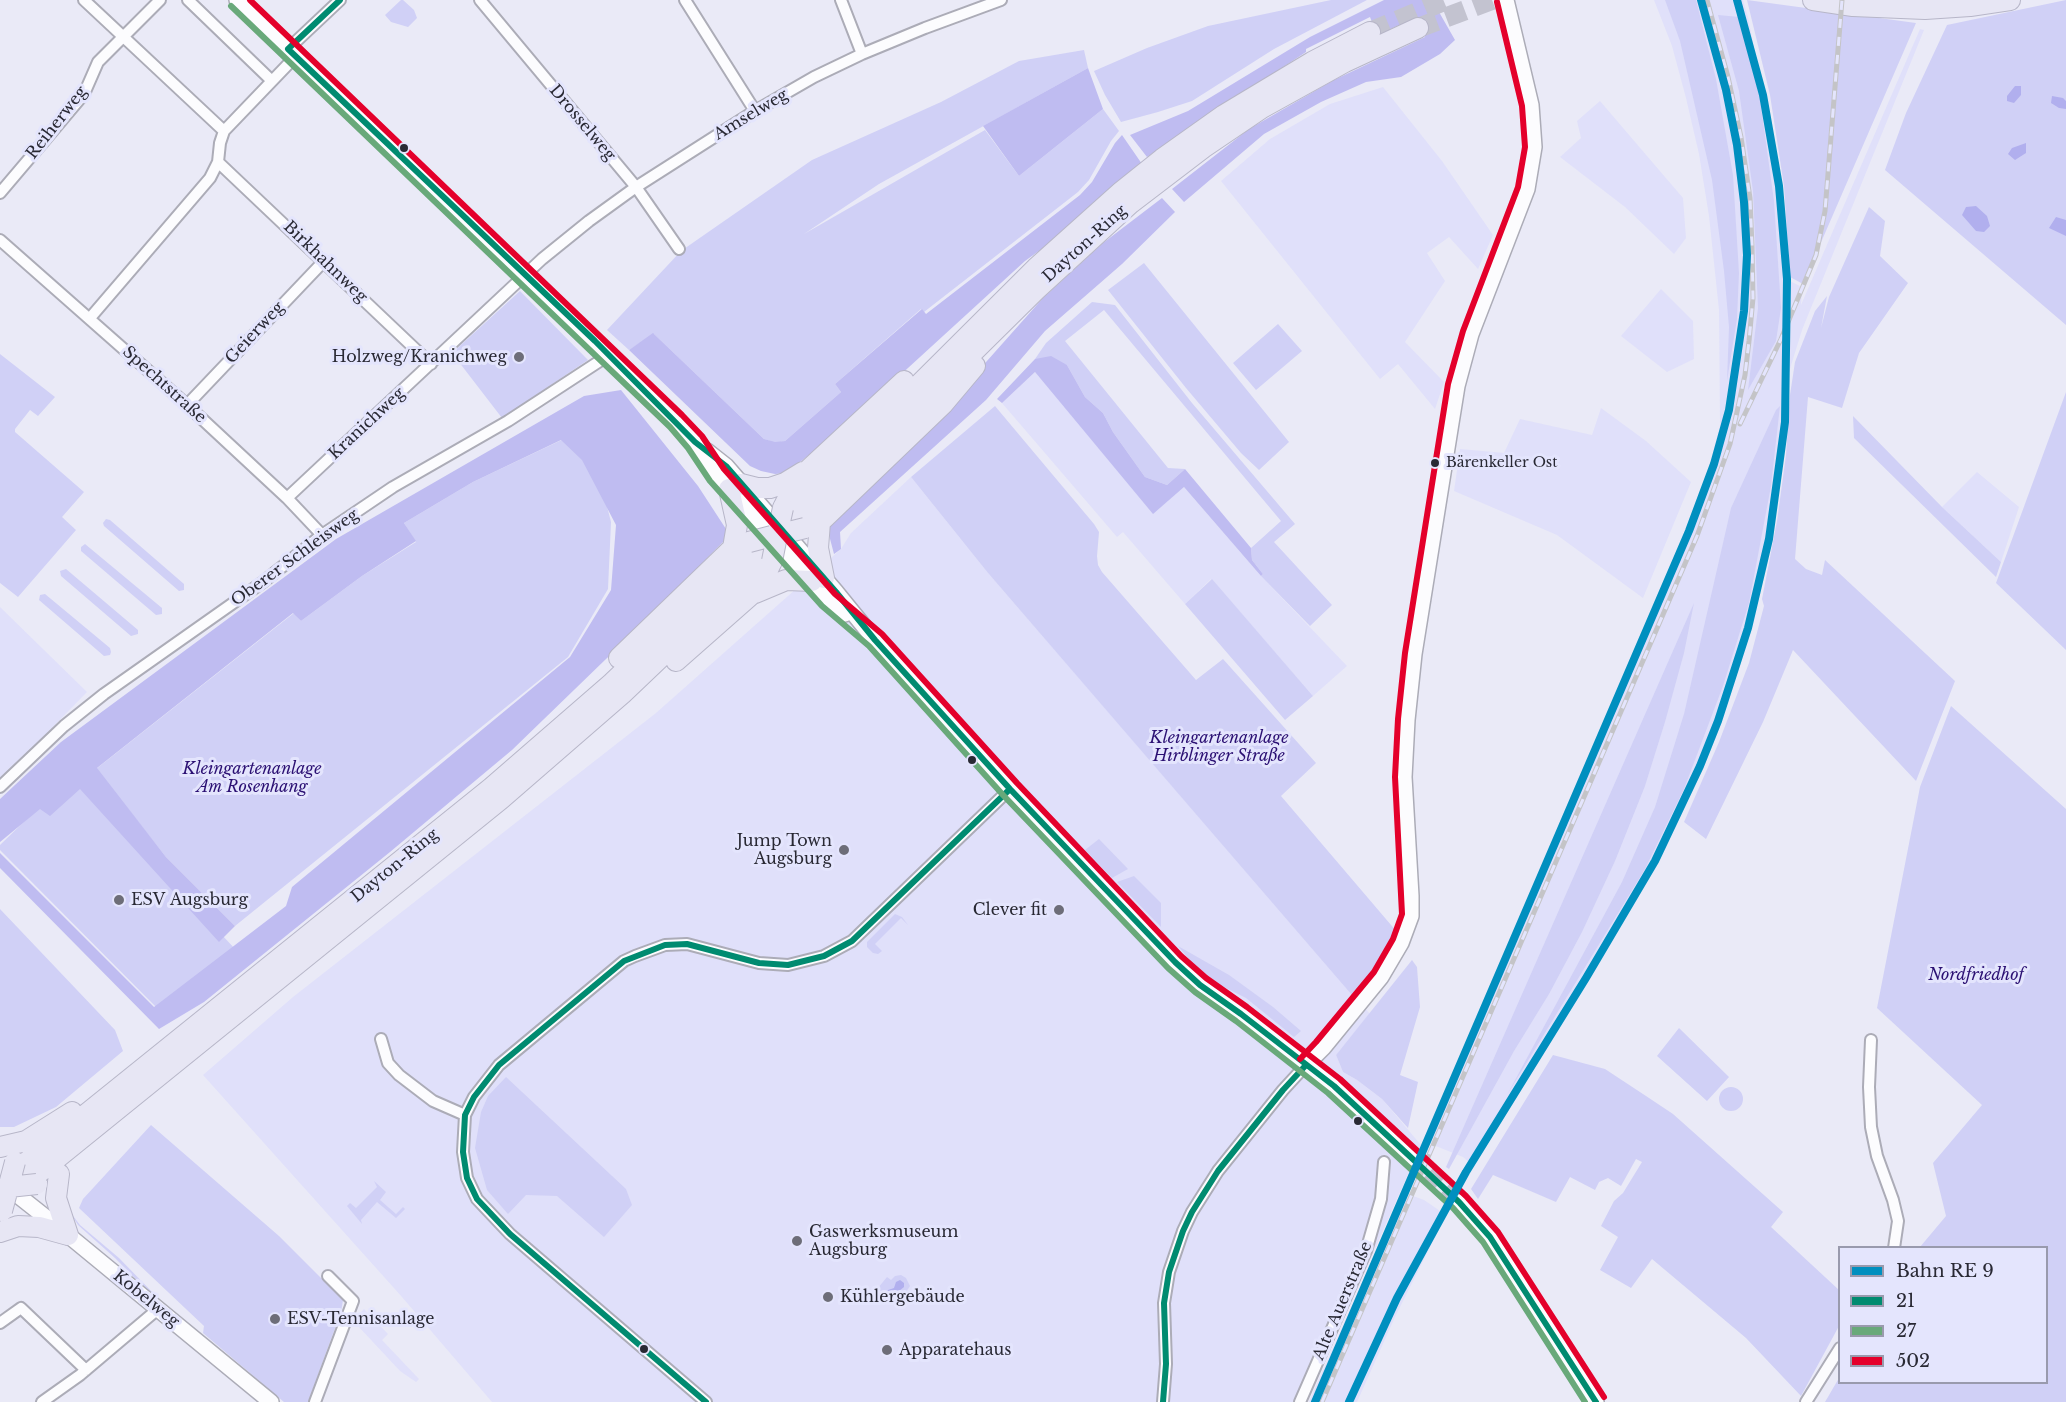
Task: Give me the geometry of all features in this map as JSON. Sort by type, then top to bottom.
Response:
[{"type":"highway","points":[[1813,0],[1852,6],[1925,9],[2010,0]]},
{"type":"highway","name":"Dayton-Ring","points":[[1029,286],[1131,203],[1233,128],[1327,71],[1418,28]]},
{"type":"highway","name":"Dayton-Ring","points":[[25,1174],[179,1050],[396,885],[561,737],[678,642],[778,535],[1029,286],[1088,221],[1162,159],[1224,115],[1286,76],[1371,32]]},
{"type":"highway","points":[[561,737],[605,722],[631,704],[752,594],[765,576],[791,492],[808,470],[956,332],[1029,286]]},
{"type":"highway","points":[[561,737],[574,706],[595,681],[943,404],[998,340],[1029,286]]},
{"type":"highway","points":[[752,594],[780,581],[818,579],[818,548],[737,525],[735,487],[770,488],[785,483],[808,470]]},
{"type":"highway","points":[[0,1147],[27,1141],[66,1117],[125,1072],[179,1050]]},
{"type":"highway","points":[[10,1190],[25,1174],[59,1174],[147,1102],[179,1050]]},
{"type":"highway","points":[[1,1213],[10,1190],[25,1174],[27,1141]]},
{"type":"highway","points":[[0,1232],[18,1226],[68,1235],[56,1198],[59,1174]]},
{"type":"street","points":[[84,0],[224,131]]},
{"type":"street","name":"Reiherweg","points":[[0,193],[84,94],[98,62],[160,0]]},
{"type":"street","points":[[188,0],[272,81]]},
{"type":"street","points":[[237,0],[609,354],[676,421],[1010,789],[1175,962],[1200,985],[1334,1086],[1411,1158]]},
{"type":"street","points":[[90,318],[210,178],[218,162],[224,131],[272,81],[292,53],[340,0]]},
{"type":"street","name":"Drosselweg","points":[[480,0],[636,187],[678,249]]},
{"type":"street","points":[[685,0],[755,111]]},
{"type":"street","points":[[841,0],[862,54]]},
{"type":"street","points":[[964,0],[966,12]]},
{"type":"street","name":"Amselweg","points":[[526,275],[589,221],[636,187],[755,111],[814,77],[862,54],[1001,0]]},
{"type":"street","points":[[1163,1402],[1166,1364],[1165,1297],[1175,1251],[1183,1231],[1202,1195],[1229,1157],[1283,1090],[1323,1048],[1381,977],[1401,943],[1411,916],[1404,777],[1414,654],[1457,386],[1471,334],[1527,189],[1534,147],[1530,105],[1506,0]]},
{"type":"street","name":"Birkhahnweg","points":[[218,162],[431,364]]},
{"type":"street","name":"Spechtstraße","points":[[0,240],[187,405],[287,498],[322,535]]},
{"type":"street","name":"Geierweg","points":[[187,405],[324,261]]},
{"type":"street","name":"Kranichweg","points":[[287,498],[526,275]]},
{"type":"street","name":"Oberer Schleisweg","points":[[0,787],[64,726],[104,694],[263,582],[322,535],[393,487],[508,421],[609,354]]},
{"type":"street","points":[[706,1402],[513,1236],[484,1207],[471,1188],[464,1168],[462,1142],[465,1115],[474,1097],[499,1065],[624,961],[654,948],[676,944],[697,946],[767,965],[788,965],[824,956],[852,941],[868,928],[1010,789]]},
{"type":"street","points":[[381,1039],[388,1063],[399,1075],[433,1101],[465,1115]]},
{"type":"street","points":[[1871,1040],[1869,1087],[1871,1127],[1877,1156],[1898,1221],[1894,1246]]},
{"type":"street","name":"Alte Auerstraße","points":[[1300,1402],[1366,1251],[1381,1199],[1384,1162]]},
{"type":"street","name":"Kobelweg","points":[[10,1190],[272,1402]]},
{"type":"street","points":[[1459,1202],[1493,1242],[1596,1402]]},
{"type":"street","points":[[315,1402],[353,1301],[328,1276]]},
{"type":"street","points":[[0,1323],[21,1308],[86,1370]]},
{"type":"street","points":[[42,1402],[86,1370],[158,1309]]},
{"type":"street","points":[[1806,1402],[1838,1350]]},
{"type":"shaded area","points":[[1384,0],[1425,0],[1439,12],[1455,40],[1440,54],[1401,77],[1366,82],[1321,102],[1264,134],[1184,202],[1172,189],[1249,129],[1334,80],[1425,37],[1417,17],[1377,35],[1370,17],[1306,49],[1306,52],[1147,157],[1130,135],[1188,111],[1310,37]]},
{"type":"shaded area","points":[[1654,0],[1743,0],[1763,93],[1776,187],[1784,278],[1802,287],[1801,305],[1920,29],[1924,30],[1802,330],[1785,385],[1773,504],[1758,577],[1732,675],[1698,765],[1672,824],[1636,892],[1470,1163],[1463,1157],[1426,1142],[1688,530],[1703,489],[1720,426],[1719,310],[1709,216],[1699,154],[1686,98],[1672,46]]},
{"type":"shaded area","points":[[1088,68],[1103,109],[1019,176],[983,126]]},
{"type":"shaded area","points":[[2015,86],[2021,86],[2021,95],[2014,103],[2007,101],[2007,96]]},
{"type":"shaded area","points":[[1383,87],[1442,161],[1493,235],[1478,269],[1449,237],[1427,253],[1445,281],[1405,342],[1444,382],[1435,409],[1398,364],[1380,379],[1221,181],[1270,139],[1330,104]]},
{"type":"shaded area","points":[[2052,96],[2063,98],[2066,101],[2066,109],[2051,103]]},
{"type":"shaded area","points":[[1600,101],[1683,198],[1686,238],[1674,254],[1625,207],[1560,157],[1581,138],[1577,121]]},
{"type":"shaded area","points":[[1122,135],[1142,164],[1061,235],[1025,261],[838,432],[786,473],[775,474],[750,466],[629,350],[653,333],[764,439],[775,442],[785,441],[841,392],[835,384],[922,309],[926,314],[1080,195],[1092,182]]},
{"type":"shaded area","points":[[2026,143],[2026,153],[2015,160],[2008,154],[2012,148]]},
{"type":"shaded area","points":[[1162,198],[1175,212],[1122,264],[1045,331],[986,400],[840,532],[841,549],[834,554],[829,535],[829,522],[930,425],[1043,298],[1103,243]]},
{"type":"shaded area","points":[[1976,206],[1987,216],[1990,226],[1984,232],[1976,231],[1962,215],[1966,207]]},
{"type":"shaded area","points":[[2056,217],[2066,220],[2066,236],[2049,228]]},
{"type":"shaded area","points":[[1661,289],[1693,321],[1694,359],[1667,372],[1621,336]]},
{"type":"shaded area","points":[[1051,356],[1067,365],[1085,397],[1103,413],[1113,432],[1145,477],[1167,485],[1185,469],[1251,548],[1252,560],[1263,574],[1261,576],[1184,487],[1153,514],[1035,372],[1002,403],[997,399],[1035,359]]},
{"type":"shaded area","points":[[1035,372],[1153,513],[1184,487],[1261,576],[1347,666],[1313,696],[1211,579],[1185,604],[1123,532],[1117,537],[1002,403]]},
{"type":"shaded area","points":[[621,390],[698,486],[726,529],[725,540],[512,750],[204,1002],[159,1029],[0,868],[0,853],[154,1007],[286,906],[292,887],[570,657],[611,590],[616,525],[582,460],[561,440],[473,482],[404,523],[416,541],[362,576],[301,621],[293,613],[97,768],[166,857],[235,926],[219,942],[80,789],[50,816],[40,809],[0,842],[0,799],[61,742],[336,539],[584,396]]},
{"type":"shaded area","points":[[1601,408],[1646,441],[1691,482],[1643,598],[1557,535],[1454,491],[1460,449],[1504,453],[1520,419],[1592,435]]},
{"type":"shaded area","points":[[1977,472],[2019,507],[2001,562],[1942,507]]},
{"type":"shaded area","points":[[911,477],[988,573],[1370,1014],[1336,1055],[1343,1072],[1382,1099],[1421,1145],[1307,1402],[492,1402],[402,1297],[203,1075],[293,997],[656,713],[841,549],[851,533]]},
{"type":"shaded area","points":[[0,607],[87,692],[0,781]]},
{"type":"shaded area","points":[[1402,1192],[1424,1200],[1446,1215],[1395,1317],[1357,1402],[1309,1402]]},
{"type":"shaded area","points":[[900,1280],[904,1283],[904,1287],[895,1298],[890,1298],[887,1294],[888,1290],[894,1288],[896,1282]]},
{"type":"shaded area","points":[[364,1309],[388,1334],[382,1340],[419,1379],[416,1382],[400,1371],[358,1326],[363,1321],[358,1315]]},
{"type":"green space","points":[[401,0],[414,10],[417,18],[408,27],[391,22],[385,15]]},
{"type":"green space","points":[[1331,0],[1367,0],[1274,49],[1192,101],[1158,112],[1121,122],[1094,71],[1147,48],[1208,26]]},
{"type":"green space","points":[[1665,0],[1696,0],[1716,79],[1733,175],[1739,273],[1737,319],[1727,381],[1729,327],[1712,180],[1680,41]]},
{"type":"green space","points":[[1747,0],[1916,23],[1803,284],[1790,277],[1784,186],[1770,95]]},
{"type":"green space","points":[[2066,0],[2066,325],[1885,170],[1906,113],[1947,25]]},
{"type":"green space","points":[[1718,15],[1740,17],[1760,99],[1774,201],[1781,308],[1776,341],[1748,390],[1758,308],[1753,191],[1739,91]]},
{"type":"green space","points":[[1084,50],[1088,68],[879,184],[804,234],[985,130],[1019,176],[1103,109],[1119,131],[1089,180],[1078,192],[924,312],[921,309],[835,384],[841,392],[785,441],[775,443],[764,439],[654,334],[629,350],[607,330],[681,251],[812,160],[941,102],[1019,61]]},
{"type":"green space","points":[[1869,207],[1885,221],[1880,256],[1908,283],[1859,353],[1842,408],[1808,397],[1795,559],[1806,569],[1822,575],[1825,560],[1955,681],[1916,781],[1793,650],[1763,722],[1706,839],[1684,822],[1719,742],[1749,663],[1764,606],[1762,599],[1777,521],[1795,362],[1815,311],[1827,296],[1821,328],[1829,297]]},
{"type":"green space","points":[[1144,263],[1289,442],[1259,470],[1241,453],[1186,388],[1108,290]]},
{"type":"green space","name":"Holzweg/Kranichweg","points":[[520,291],[588,360],[502,418],[452,353]]},
{"type":"green space","points":[[1092,302],[1115,305],[1192,403],[1295,524],[1274,542],[1332,605],[1310,626],[1261,576],[1263,574],[1252,560],[1251,548],[1281,521],[1104,310],[1065,341],[1168,468],[1185,469],[1167,485],[1145,477],[1113,432],[1103,413],[1085,397],[1067,365],[1035,359],[1046,343]]},
{"type":"green space","points":[[1278,324],[1302,351],[1256,390],[1233,363]]},
{"type":"green space","points":[[0,354],[55,397],[38,416],[30,410],[15,432],[84,492],[62,517],[76,530],[18,597],[0,583]]},
{"type":"green space","points":[[2066,392],[2066,650],[1996,583]]},
{"type":"green space","name":"Kleingartenanlage Hirblinger Straße","points":[[995,406],[1094,524],[1099,532],[1097,556],[1102,572],[1196,680],[1223,659],[1316,763],[1281,796],[1397,932],[1388,951],[1352,995],[988,573],[911,477]]},
{"type":"green space","points":[[1780,406],[1771,486],[1749,603],[1723,686],[1684,789],[1645,869],[1507,1095],[1622,882],[1655,807],[1684,714],[1731,508],[1776,410]]},
{"type":"green space","points":[[1853,416],[1942,507],[2001,562],[1996,577],[1854,438]]},
{"type":"green space","name":"Kleingartenanlage Am Rosenhang","points":[[587,428],[611,522],[608,589],[568,657],[235,926],[166,857],[96,769],[294,613],[301,621],[362,576],[416,542],[404,523],[473,482]]},
{"type":"green space","points":[[106,519],[184,584],[184,590],[179,591],[104,526]]},
{"type":"green space","points":[[85,544],[162,608],[162,614],[156,615],[81,551],[81,547]]},
{"type":"green space","points":[[66,569],[138,630],[138,634],[131,636],[61,576],[60,571]]},
{"type":"green space","points":[[1212,579],[1313,696],[1285,720],[1185,604]]},
{"type":"green space","points":[[45,594],[110,648],[110,655],[104,656],[39,600],[40,595]]},
{"type":"green space","points":[[1694,603],[1684,653],[1665,722],[1645,786],[1615,861],[1582,932],[1549,994],[1514,1051],[1449,1169],[1446,1167]]},
{"type":"green space","name":"Nordfriedhof","points":[[1951,706],[2066,809],[2066,1402],[1825,1402],[1838,1380],[1838,1384],[2048,1384],[2048,1246],[1921,1246],[1946,1216],[1933,1163],[1982,1105],[1877,1008],[1920,787]]},
{"type":"green space","name":"ESV Augsburg","points":[[72,775],[236,950],[158,1009],[0,850],[0,845]]},
{"type":"green space","points":[[1099,839],[1128,869],[1112,878],[1085,850]]},
{"type":"green space","points":[[1134,876],[1161,903],[1161,927],[1117,882]]},
{"type":"green space","points":[[0,909],[115,1030],[123,1051],[56,1107],[14,1127],[0,1127]]},
{"type":"green space","points":[[895,914],[902,917],[908,925],[901,918],[875,944],[882,951],[878,954],[873,953],[867,947],[867,942]]},
{"type":"green space","points":[[1178,946],[1229,975],[1301,1031],[1294,1037],[1246,998],[1222,986],[1195,966]]},
{"type":"green space","points":[[1412,960],[1417,967],[1420,1007],[1400,1075],[1418,1082],[1408,1128],[1382,1099],[1343,1072],[1336,1055]]},
{"type":"green space","points":[[1679,1028],[1729,1077],[1707,1101],[1657,1056]]},
{"type":"green space","points":[[1553,1055],[1605,1069],[1673,1114],[1783,1212],[1771,1227],[1838,1289],[1838,1328],[1801,1396],[1746,1338],[1652,1259],[1631,1288],[1600,1270],[1618,1237],[1601,1226],[1614,1201],[1623,1193],[1642,1162],[1636,1159],[1621,1186],[1608,1178],[1599,1182],[1595,1190],[1570,1177],[1556,1202],[1493,1175],[1478,1199],[1471,1189]]},
{"type":"green space","points":[[506,1077],[626,1189],[632,1205],[604,1237],[557,1196],[526,1195],[508,1214],[487,1190],[475,1148],[481,1112],[488,1096]]},
{"type":"green space","points":[[1731,1087],[1736,1088],[1742,1094],[1742,1104],[1736,1110],[1731,1111],[1726,1110],[1720,1104],[1719,1099],[1720,1094],[1726,1088]]},
{"type":"green space","points":[[151,1125],[279,1236],[343,1300],[341,1312],[308,1402],[284,1402],[203,1333],[204,1326],[79,1208],[83,1199]]},
{"type":"green space","points":[[374,1181],[386,1192],[380,1200],[396,1214],[403,1207],[405,1209],[396,1218],[377,1202],[361,1220],[362,1224],[347,1206],[350,1203],[356,1208],[377,1187]]},
{"type":"green space","points":[[67,1208],[80,1225],[119,1258],[156,1296],[154,1298],[115,1258],[78,1225]]},
{"type":"green space","points":[[901,1275],[906,1278],[910,1286],[900,1301],[892,1304],[884,1299],[878,1288],[887,1277],[891,1280]]},
{"type":"tunnel","points":[[1370,32],[1446,0]]},
{"type":"tunnel","points":[[1418,28],[1492,0]]},
{"type":"tunnel","points":[[1411,1158],[1459,1202]]},
{"type":"railway","points":[[1322,1402],[1697,536],[1730,444],[1745,375],[1753,298],[1750,198],[1741,137],[1728,77],[1707,0]]},
{"type":"railway","points":[[1740,424],[1781,339],[1816,255],[1825,211],[1842,0]]},
{"type":"transit line","name":"502","points":[[250,0],[682,415],[702,436],[724,469],[835,594],[882,634],[1017,783],[1181,956],[1206,978],[1340,1079],[1466,1196],[1498,1232],[1604,1397]]},
{"type":"transit line","name":"21","points":[[288,49],[340,0]]},
{"type":"transit line","points":[[1315,1402],[1689,531],[1714,464],[1729,410],[1744,311],[1747,255],[1744,202],[1737,145],[1726,90],[1701,0]]},
{"type":"transit line","points":[[1349,1402],[1397,1298],[1466,1172],[1655,861],[1700,766],[1718,721],[1748,628],[1769,539],[1785,422],[1787,279],[1779,186],[1763,95],[1737,0]]},
{"type":"transit line","name":"502","points":[[1300,1059],[1374,972],[1393,939],[1402,914],[1395,777],[1398,719],[1405,653],[1448,384],[1463,331],[1518,187],[1525,147],[1522,106],[1497,2]]},
{"type":"transit line","name":"27","points":[[231,6],[670,427],[688,448],[710,481],[822,606],[869,646],[1003,795],[1168,968],[1195,992],[1328,1093],[1453,1208],[1483,1242],[1585,1402]]},
{"type":"transit line","name":"21","points":[[288,49],[595,341],[695,442],[726,466],[875,640],[1010,789],[1175,962],[1200,985],[1334,1086],[1459,1202],[1490,1237],[1596,1402]]},
{"type":"transit line","name":"21","points":[[706,1402],[510,1234],[477,1199],[467,1178],[463,1152],[465,1115],[474,1097],[499,1065],[624,961],[665,945],[687,944],[759,963],[788,965],[824,956],[852,941],[1010,789]]},
{"type":"transit line","name":"21","points":[[1163,1402],[1166,1364],[1164,1303],[1169,1272],[1183,1231],[1218,1171],[1306,1065]]},
{"type":"place","name":"Holzweg/Kranichweg","points":[[519,357]]},
{"type":"place","name":"Bärenkeller Ost","points":[[1435,463]]},
{"type":"place","name":"Jump Town Augsburg","points":[[844,850]]},
{"type":"place","name":"ESV Augsburg","points":[[119,900]]},
{"type":"place","name":"Clever fit","points":[[1059,910]]},
{"type":"place","name":"Gaswerksmuseum Augsburg","points":[[797,1241]]},
{"type":"place","name":"Kühlergebäude","points":[[828,1297]]},
{"type":"place","name":"ESV-Tennisanlage","points":[[275,1319]]},
{"type":"place","name":"Apparatehaus","points":[[887,1350]]}]
